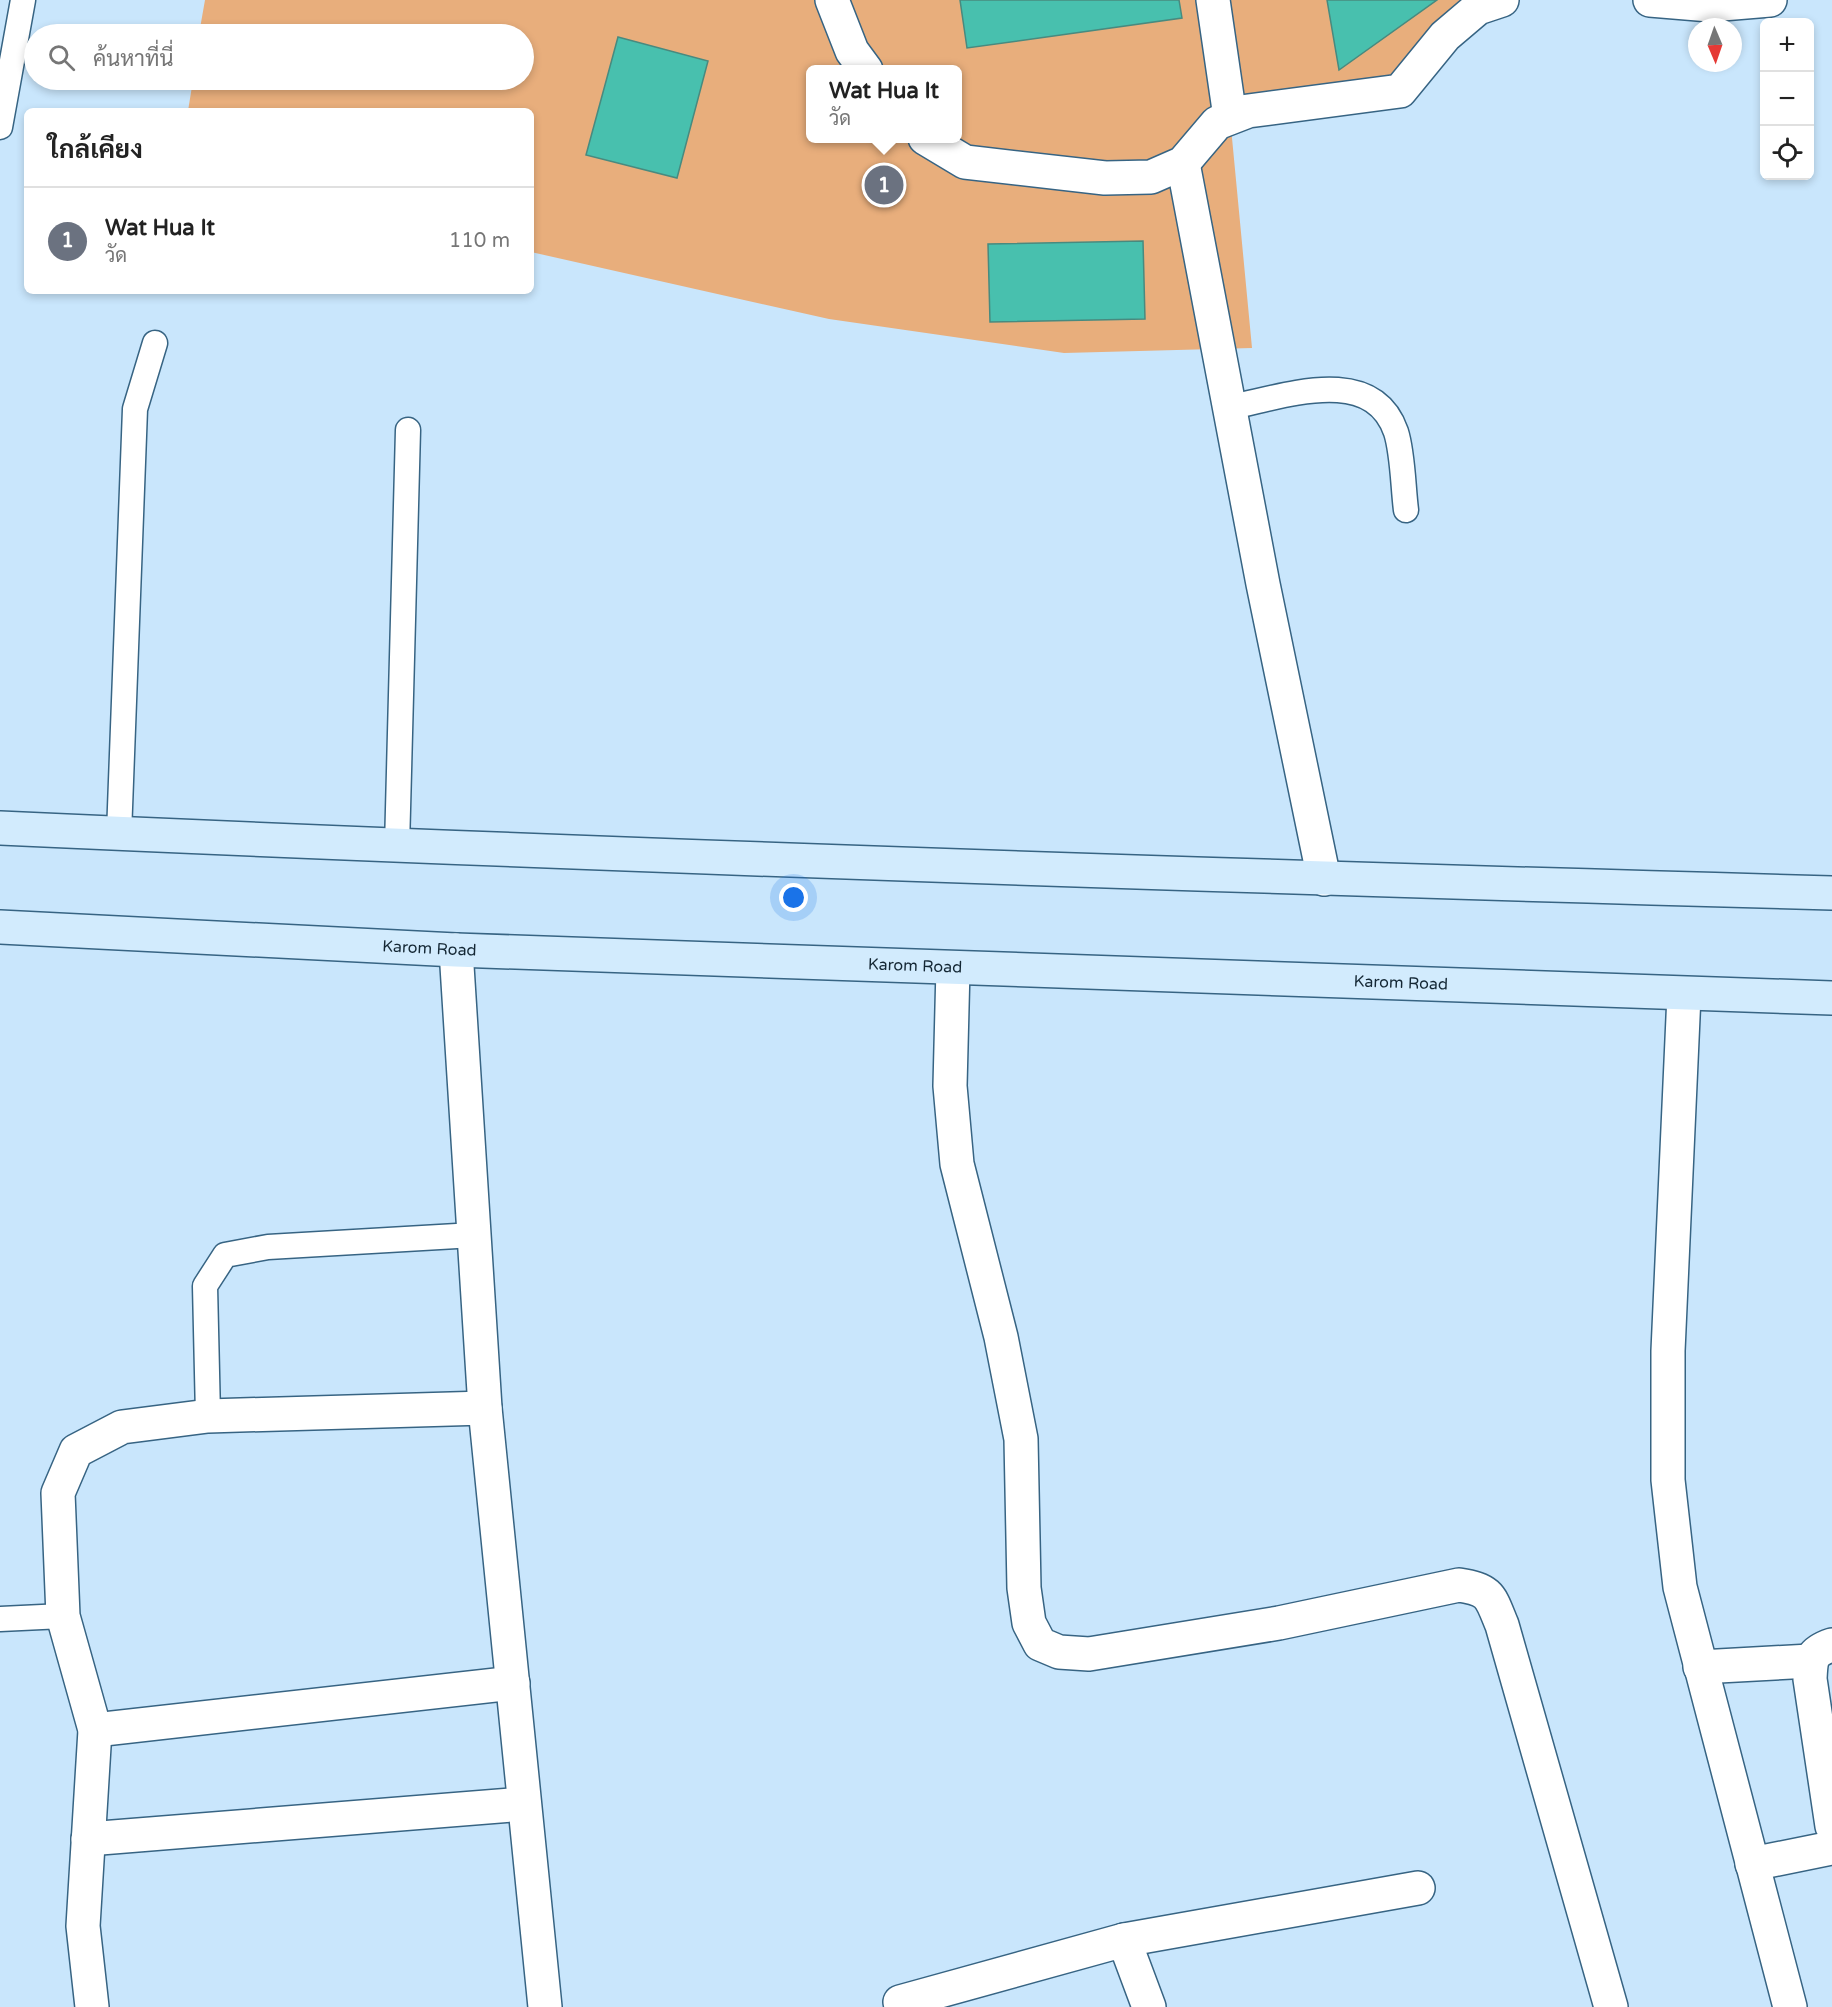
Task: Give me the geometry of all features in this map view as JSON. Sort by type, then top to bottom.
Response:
[{"type":"main road","points":[[0,828],[397,847],[1324,879],[1832,893]]},
{"type":"main road","name":"Karom Road","points":[[0,927],[456,950],[1684,995],[1832,998]]},
{"type":"street","points":[[832,0],[852,51],[863,65]]},
{"type":"street","points":[[1213,0],[1230,117]]},
{"type":"street","points":[[933,143],[965,162],[1105,178],[1151,177],[1183,163],[1217,123],[1230,117],[1248,111],[1400,91],[1445,36],[1478,8],[1502,0]]},
{"type":"street","points":[[1650,0],[1710,5],[1770,0]]},
{"type":"street","points":[[1183,163],[1263,584],[1324,879]]},
{"type":"street","points":[[456,950],[485,1408],[544,2007]]},
{"type":"street","points":[[953,968],[950,1086],[957,1164],[1001,1337],[1021,1439],[1024,1588],[1029,1623],[1040,1644],[1059,1652],[1089,1654],[1279,1623],[1459,1585],[1482,1589],[1491,1598],[1502,1625],[1611,2007]]},
{"type":"street","points":[[1684,995],[1668,1351],[1668,1480],[1680,1587],[1790,2007]]},
{"type":"street","points":[[92,2007],[83,1926],[95,1730],[63,1616],[58,1493],[76,1451],[122,1427],[208,1416],[485,1408]]},
{"type":"street","points":[[1700,1666],[1821,1653],[1810,1679],[1832,1826]]},
{"type":"street","points":[[95,1730],[513,1683]]},
{"type":"street","points":[[88,1839],[524,1804]]},
{"type":"street","points":[[1752,1864],[1832,1848]]},
{"type":"street","points":[[900,2002],[1124,1940],[1418,1888]]},
{"type":"street","points":[[1124,1940],[1149,2007]]},
{"type":"lane","points":[[0,127],[23,0]]},
{"type":"lane","points":[[119,834],[135,409],[156,344]]},
{"type":"lane","points":[[1231,407],[1327,389],[1358,392],[1381,405],[1396,432],[1407,510]]},
{"type":"lane","points":[[397,847],[408,430]]},
{"type":"lane","points":[[208,1416],[205,1286],[225,1255],[268,1247],[474,1235]]},
{"type":"lane","points":[[0,1619],[63,1616]]},
{"type":"shaded area","points":[[205,0],[1502,0],[1379,95],[1230,117],[1252,348],[1064,353],[829,319],[534,253],[534,108],[188,108],[191,90],[534,90],[534,24],[201,24]]},
{"type":"building","points":[[960,0],[1179,0],[1182,18],[967,48]]},
{"type":"building","points":[[1327,0],[1437,0],[1339,70]]},
{"type":"building","points":[[618,37],[708,61],[677,178],[586,155]]},
{"type":"building","points":[[1143,241],[1145,319],[990,322],[988,244]]},
{"type":"place","name":"Wat Hua It","points":[[884,185]]}]
